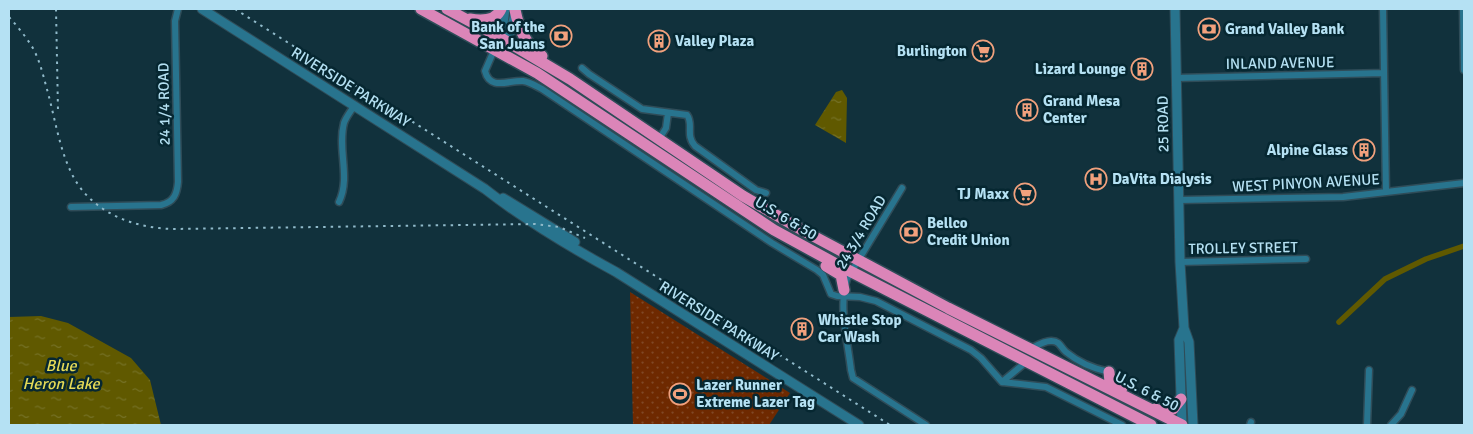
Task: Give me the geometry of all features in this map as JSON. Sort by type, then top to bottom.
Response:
[{"type":"highway","name":"U.S. 6 & 50","points":[[421,9],[495,48],[575,97],[782,235],[1151,425]]},
{"type":"highway","name":"U.S. 6 & 50","points":[[448,9],[570,78],[743,196],[1030,349],[1182,425]]},
{"type":"highway","points":[[465,18],[482,20],[493,18],[509,9],[527,42],[540,55],[563,70],[570,78]]},
{"type":"highway","points":[[575,97],[593,103],[647,139],[653,141],[658,139]]},
{"type":"highway","points":[[757,219],[774,237],[841,275],[843,293]]},
{"type":"highway","points":[[757,219],[776,224],[845,262],[853,262],[858,258]]},
{"type":"highway","points":[[934,314],[963,323],[1010,347],[1021,350],[1030,349]]},
{"type":"highway","points":[[1026,362],[1036,360],[1081,382],[1105,387]]},
{"type":"highway","points":[[1109,372],[1110,382],[1133,394],[1143,406],[1169,410],[1175,407],[1181,399]]},
{"type":"main road","name":"RIVERSIDE PARKWAY","points":[[202,9],[485,189],[510,209],[579,252],[616,272],[859,425]]},
{"type":"main road","points":[[495,48],[501,38],[512,29],[509,9]]},
{"type":"main road","name":"25 ROAD","points":[[1175,9],[1180,262],[1184,328],[1189,342],[1192,425]]},
{"type":"main road","name":"25 ROAD","points":[[1182,425],[1179,340],[1184,328]]},
{"type":"street","name":"24 1/4 ROAD","points":[[71,207],[161,204],[168,203],[174,198],[178,182],[175,22],[178,9]]},
{"type":"street","points":[[1383,9],[1386,192]]},
{"type":"street","points":[[1463,9],[1464,70]]},
{"type":"street","points":[[495,48],[485,71],[489,80],[496,84],[527,82],[542,89],[717,206],[817,270],[823,275],[831,294],[843,293],[876,301],[971,350],[981,358],[1002,382],[1046,387],[1122,425]]},
{"type":"street","points":[[582,68],[642,109],[689,116],[690,139],[695,146],[756,190],[766,193]]},
{"type":"street","name":"INLAND AVENUE","points":[[1176,78],[1384,73]]},
{"type":"street","points":[[339,202],[344,191],[344,122],[354,106]]},
{"type":"street","points":[[658,139],[666,128],[668,113]]},
{"type":"street","name":"WEST PINYON AVENUE","points":[[1179,200],[1343,197],[1464,183]]},
{"type":"street","name":"24 3/4 ROAD","points":[[902,188],[858,258],[843,293],[851,370],[854,378],[926,425]]},
{"type":"street","name":"TROLLEY STREET","points":[[1180,262],[1306,259]]},
{"type":"street","points":[[1030,349],[1050,340],[1059,343],[1072,356],[1096,369],[1109,372]]},
{"type":"street","points":[[1002,382],[1026,362]]},
{"type":"street","points":[[1367,425],[1369,370]]},
{"type":"street","points":[[1391,425],[1401,414],[1412,390]]},
{"type":"shaded area","points":[[630,292],[790,393],[769,425],[633,425]]},
{"type":"shaded area","name":"Lazer Runner Extreme Lazer Tag","points":[[680,379],[693,387],[682,404],[672,397],[673,390]]},
{"type":"water","points":[[842,90],[847,98],[846,143],[815,125],[836,92]]},
{"type":"water","name":"Blue Heron Lake","points":[[41,316],[68,323],[131,358],[150,380],[161,425],[9,425],[9,317]]},
{"type":"waterway","points":[[1339,322],[1385,279],[1426,259],[1464,246]]},
{"type":"railway","points":[[56,9],[58,111]]},
{"type":"railway","points":[[235,9],[890,425]]},
{"type":"railway","points":[[9,17],[34,50],[44,77],[63,152],[78,184],[99,206],[112,215],[127,221],[157,228],[173,229],[535,224],[559,227],[585,238]]},
{"type":"place","name":"Grand Valley Bank","points":[[1209,29]]},
{"type":"place","name":"Bank of the San Juans","points":[[561,36]]},
{"type":"place","name":"Valley Plaza","points":[[659,41]]},
{"type":"place","name":"Burlington","points":[[983,51]]},
{"type":"place","name":"Lizard Lounge","points":[[1142,69]]},
{"type":"place","name":"Grand Mesa Center","points":[[1027,110]]},
{"type":"place","name":"Alpine Glass","points":[[1364,150]]},
{"type":"place","name":"DaVita Dialysis","points":[[1096,179]]},
{"type":"place","name":"TJ Maxx","points":[[1025,194]]},
{"type":"place","name":"Bellco Credit Union","points":[[911,232]]},
{"type":"place","name":"Whistle Stop Car Wash","points":[[802,329]]},
{"type":"place","name":"Lazer Runner Extreme Lazer Tag","points":[[680,394]]}]
